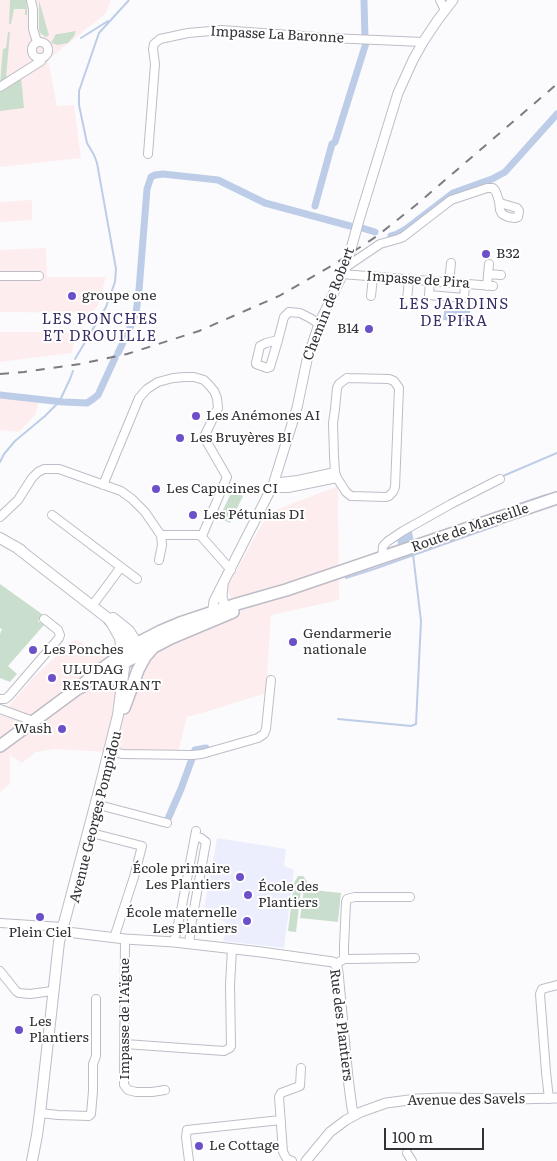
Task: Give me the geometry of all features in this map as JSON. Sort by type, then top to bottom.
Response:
[{"type":"main road","name":"Route de Marseille","points":[[271,595],[557,498]]},
{"type":"main road","points":[[0,538],[47,567],[93,605],[116,626],[131,652]]},
{"type":"main road","points":[[93,605],[129,631],[145,634],[161,631],[195,618],[214,616],[225,608],[271,595]]},
{"type":"main road","points":[[131,652],[158,644],[214,616],[271,595]]},
{"type":"main road","points":[[0,746],[79,688],[91,677],[155,637],[195,618]]},
{"type":"main road","points":[[124,699],[132,666],[129,631]]},
{"type":"main road","points":[[93,681],[161,631]]},
{"type":"main road","points":[[124,699],[140,664],[158,644]]},
{"type":"main road","points":[[79,688],[93,681],[112,677],[118,683],[124,699]]},
{"type":"main road","name":"Avenue Georges Pompidou","points":[[64,931],[66,915],[90,832],[124,699]]},
{"type":"main road","name":"Avenue Georges Pompidou","points":[[32,1161],[40,1113],[52,991],[59,942],[81,874],[90,832],[100,805],[118,715],[124,699]]},
{"type":"street","points":[[0,87],[42,59],[33,53],[33,46],[38,42],[33,27],[31,0]]},
{"type":"street","points":[[440,0],[445,10]]},
{"type":"street","points":[[445,10],[446,0]]},
{"type":"street","name":"Chemin de Robert","points":[[214,616],[214,601],[273,485],[297,408],[307,360],[319,324],[344,271],[398,93],[409,67],[423,42],[453,0]]},
{"type":"street","name":"Impasse La Baronne","points":[[148,154],[155,64],[153,50],[154,44],[160,40],[188,33],[222,30],[330,38],[423,42]]},
{"type":"street","points":[[344,271],[380,244],[402,238],[453,199],[487,188],[494,189],[496,192],[503,215],[517,218]]},
{"type":"street","points":[[449,283],[450,263]]},
{"type":"street","points":[[489,264],[488,274],[501,276]]},
{"type":"street","name":"Impasse de Pira","points":[[344,271],[373,277],[490,286],[488,274]]},
{"type":"street","points":[[0,276],[39,276]]},
{"type":"street","points":[[371,296],[373,277]]},
{"type":"street","points":[[407,300],[409,280]]},
{"type":"street","points":[[430,282],[429,295],[464,298],[465,284]]},
{"type":"street","points":[[278,340],[284,317],[289,312],[300,313],[319,324]]},
{"type":"street","points":[[103,485],[138,398],[144,391],[158,382],[173,378],[185,376],[201,379],[209,385],[217,398],[218,405],[204,437],[227,477],[202,536]]},
{"type":"street","points":[[347,378],[392,380],[398,385],[400,390],[395,486],[393,492],[386,497],[352,496],[346,492],[336,475],[334,422],[339,384],[347,378]]},
{"type":"street","points":[[0,517],[18,500],[32,478],[41,470],[59,469],[122,491],[132,500],[145,512],[161,535],[162,546],[159,560]]},
{"type":"street","points":[[273,485],[288,488],[336,475]]},
{"type":"street","points":[[382,558],[383,546],[388,541],[455,501],[500,479]]},
{"type":"street","points":[[52,515],[138,579]]},
{"type":"street","points":[[161,535],[197,534],[202,536],[231,570]]},
{"type":"street","points":[[93,605],[121,567]]},
{"type":"street","points":[[223,585],[222,597],[225,608]]},
{"type":"street","points":[[0,699],[5,699],[9,696],[59,638],[58,630],[44,619]]},
{"type":"street","points":[[111,750],[132,754],[197,754],[258,738],[264,734],[266,729],[271,680]]},
{"type":"street","points":[[0,709],[33,721]]},
{"type":"street","points":[[100,805],[167,823]]},
{"type":"street","points":[[90,832],[141,845],[142,848],[114,938]]},
{"type":"street","points":[[174,942],[196,834],[206,842],[190,926],[189,944]]},
{"type":"street","points":[[344,959],[347,900],[355,897],[410,897]]},
{"type":"street","points":[[0,924],[64,931]]},
{"type":"street","name":"Rue des Plantiers","points":[[64,931],[114,938],[174,942],[232,949],[330,961],[336,964],[354,1115]]},
{"type":"street","name":"Impasse de l'Aïgue","points":[[125,939],[124,1084],[126,1089],[130,1091],[165,1090]]},
{"type":"street","points":[[125,1044],[224,1051],[230,1048],[232,949]]},
{"type":"street","points":[[336,964],[344,959],[415,958]]},
{"type":"street","points":[[0,971],[19,993],[30,994],[52,991]]},
{"type":"street","points":[[553,1098],[546,1072],[540,994],[542,989],[557,985]]},
{"type":"street","points":[[40,1113],[89,1116],[91,1114],[93,1064],[96,1056],[96,999]]},
{"type":"street","points":[[292,1161],[285,1157],[283,1152],[279,1095],[300,1086],[301,1068]]},
{"type":"street","name":"Avenue des Savels","points":[[306,1161],[330,1132],[354,1115],[386,1103],[417,1098],[553,1098]]},
{"type":"street","points":[[189,1161],[187,1130],[281,1120]]},
{"type":"street","points":[[407,1153],[412,1161]]},
{"type":"shaded area","points":[[0,0],[111,0],[106,13],[48,60],[57,106],[74,105],[81,158],[0,167]]},
{"type":"shaded area","points":[[32,200],[32,220],[0,222],[0,202]]},
{"type":"shaded area","points":[[46,248],[47,277],[106,277],[97,307],[91,313],[0,312],[0,250]]},
{"type":"shaded area","points":[[0,332],[61,332],[75,334],[72,353],[0,362]]},
{"type":"shaded area","points":[[0,397],[39,401],[35,415],[19,432],[0,430]]},
{"type":"shaded area","points":[[338,486],[339,600],[271,615],[266,693],[187,717],[178,753],[142,754],[55,749],[36,752],[22,763],[10,755],[10,784],[0,792],[0,706],[8,707],[33,678],[75,639],[105,657],[234,605],[227,588],[268,513]]},
{"type":"shaded area","name":"École des Plantiers","points":[[217,838],[286,849],[284,866],[294,870],[284,948],[223,941],[228,924],[202,910],[204,909]]},
{"type":"green space","points":[[10,0],[26,0],[27,15],[25,15],[25,9],[14,9],[11,24],[9,24]]},
{"type":"green space","points":[[39,0],[49,35],[46,37],[39,30]]},
{"type":"green space","points":[[76,31],[68,43],[58,45],[51,43],[56,34]]},
{"type":"green space","points":[[8,32],[10,32],[6,79],[0,83],[3,49],[6,48]]},
{"type":"green space","points":[[21,77],[24,108],[0,111],[0,90]]},
{"type":"green space","points":[[232,491],[243,496],[230,523],[219,518]]},
{"type":"green space","points":[[0,584],[42,614],[38,621],[44,625],[8,666],[17,674],[10,682],[0,678],[0,634],[2,629],[0,628]]},
{"type":"green space","points":[[298,876],[303,876],[307,881],[307,887],[301,890],[296,932],[288,931],[294,883]]},
{"type":"green space","points":[[304,889],[341,893],[338,922],[300,918]]},
{"type":"water","points":[[445,305],[471,307],[469,322],[443,320]]},
{"type":"water","points":[[411,528],[414,541],[399,547],[396,536]]},
{"type":"waterway","points":[[75,359],[106,307],[115,282],[116,269],[97,163],[87,143],[79,105],[79,91],[99,33],[129,0]]},
{"type":"waterway","points":[[364,0],[365,38]]},
{"type":"waterway","points":[[81,38],[108,21]]},
{"type":"waterway","points":[[315,206],[332,144],[335,142],[366,43]]},
{"type":"waterway","points":[[391,236],[406,229],[453,193],[492,179],[505,172],[557,114]]},
{"type":"waterway","points":[[118,353],[136,313],[147,189],[151,177],[163,174],[218,180],[265,203],[350,226]]},
{"type":"waterway","points":[[362,228],[375,232]]},
{"type":"waterway","points":[[0,395],[87,403],[98,395],[115,358]]},
{"type":"waterway","points":[[61,398],[73,371]]},
{"type":"waterway","points":[[0,462],[15,441],[56,405]]},
{"type":"waterway","points":[[503,476],[557,453]]},
{"type":"waterway","points":[[508,508],[547,496]]},
{"type":"waterway","points":[[413,541],[506,509]]},
{"type":"waterway","points":[[346,578],[498,525]]},
{"type":"waterway","points":[[388,549],[399,545]]},
{"type":"waterway","points":[[373,555],[377,553]]},
{"type":"waterway","points":[[338,719],[411,726],[416,724],[421,621],[413,554]]},
{"type":"waterway","points":[[195,750],[206,748]]},
{"type":"waterway","points":[[167,821],[193,756]]},
{"type":"railway","points":[[0,374],[80,364],[127,354],[199,331],[279,296],[333,265],[377,236],[557,84]]},
{"type":"place","name":"B32","points":[[486,254]]},
{"type":"place","name":"groupe one","points":[[72,296]]},
{"type":"place","name":"B14","points":[[369,329]]},
{"type":"place","name":"Les Anémones AI","points":[[196,416]]},
{"type":"place","name":"Les Bruyères BI","points":[[180,438]]},
{"type":"place","name":"Les Capucines CI","points":[[156,489]]},
{"type":"place","name":"Les Pétunias DI","points":[[193,515]]},
{"type":"place","name":"Gendarmerie nationale","points":[[293,642]]},
{"type":"place","name":"Les Ponches","points":[[33,650]]},
{"type":"place","name":"ULUDAG RESTAURANT","points":[[52,678]]},
{"type":"place","name":"Wash","points":[[62,729]]},
{"type":"place","name":"École primaire Les Plantiers","points":[[240,877]]},
{"type":"place","name":"École des Plantiers","points":[[248,895]]},
{"type":"place","name":"Plein Ciel","points":[[40,917]]},
{"type":"place","name":"École maternelle Les Plantiers","points":[[247,921]]},
{"type":"place","name":"Les Plantiers","points":[[19,1030]]},
{"type":"place","name":"Le Cottage","points":[[199,1146]]},
{"type":"district","name":"LES JARDINS DE PIRA","points":[[454,314]]},
{"type":"district","name":"LES PONCHES ET DROUILLE","points":[[100,328]]}]
